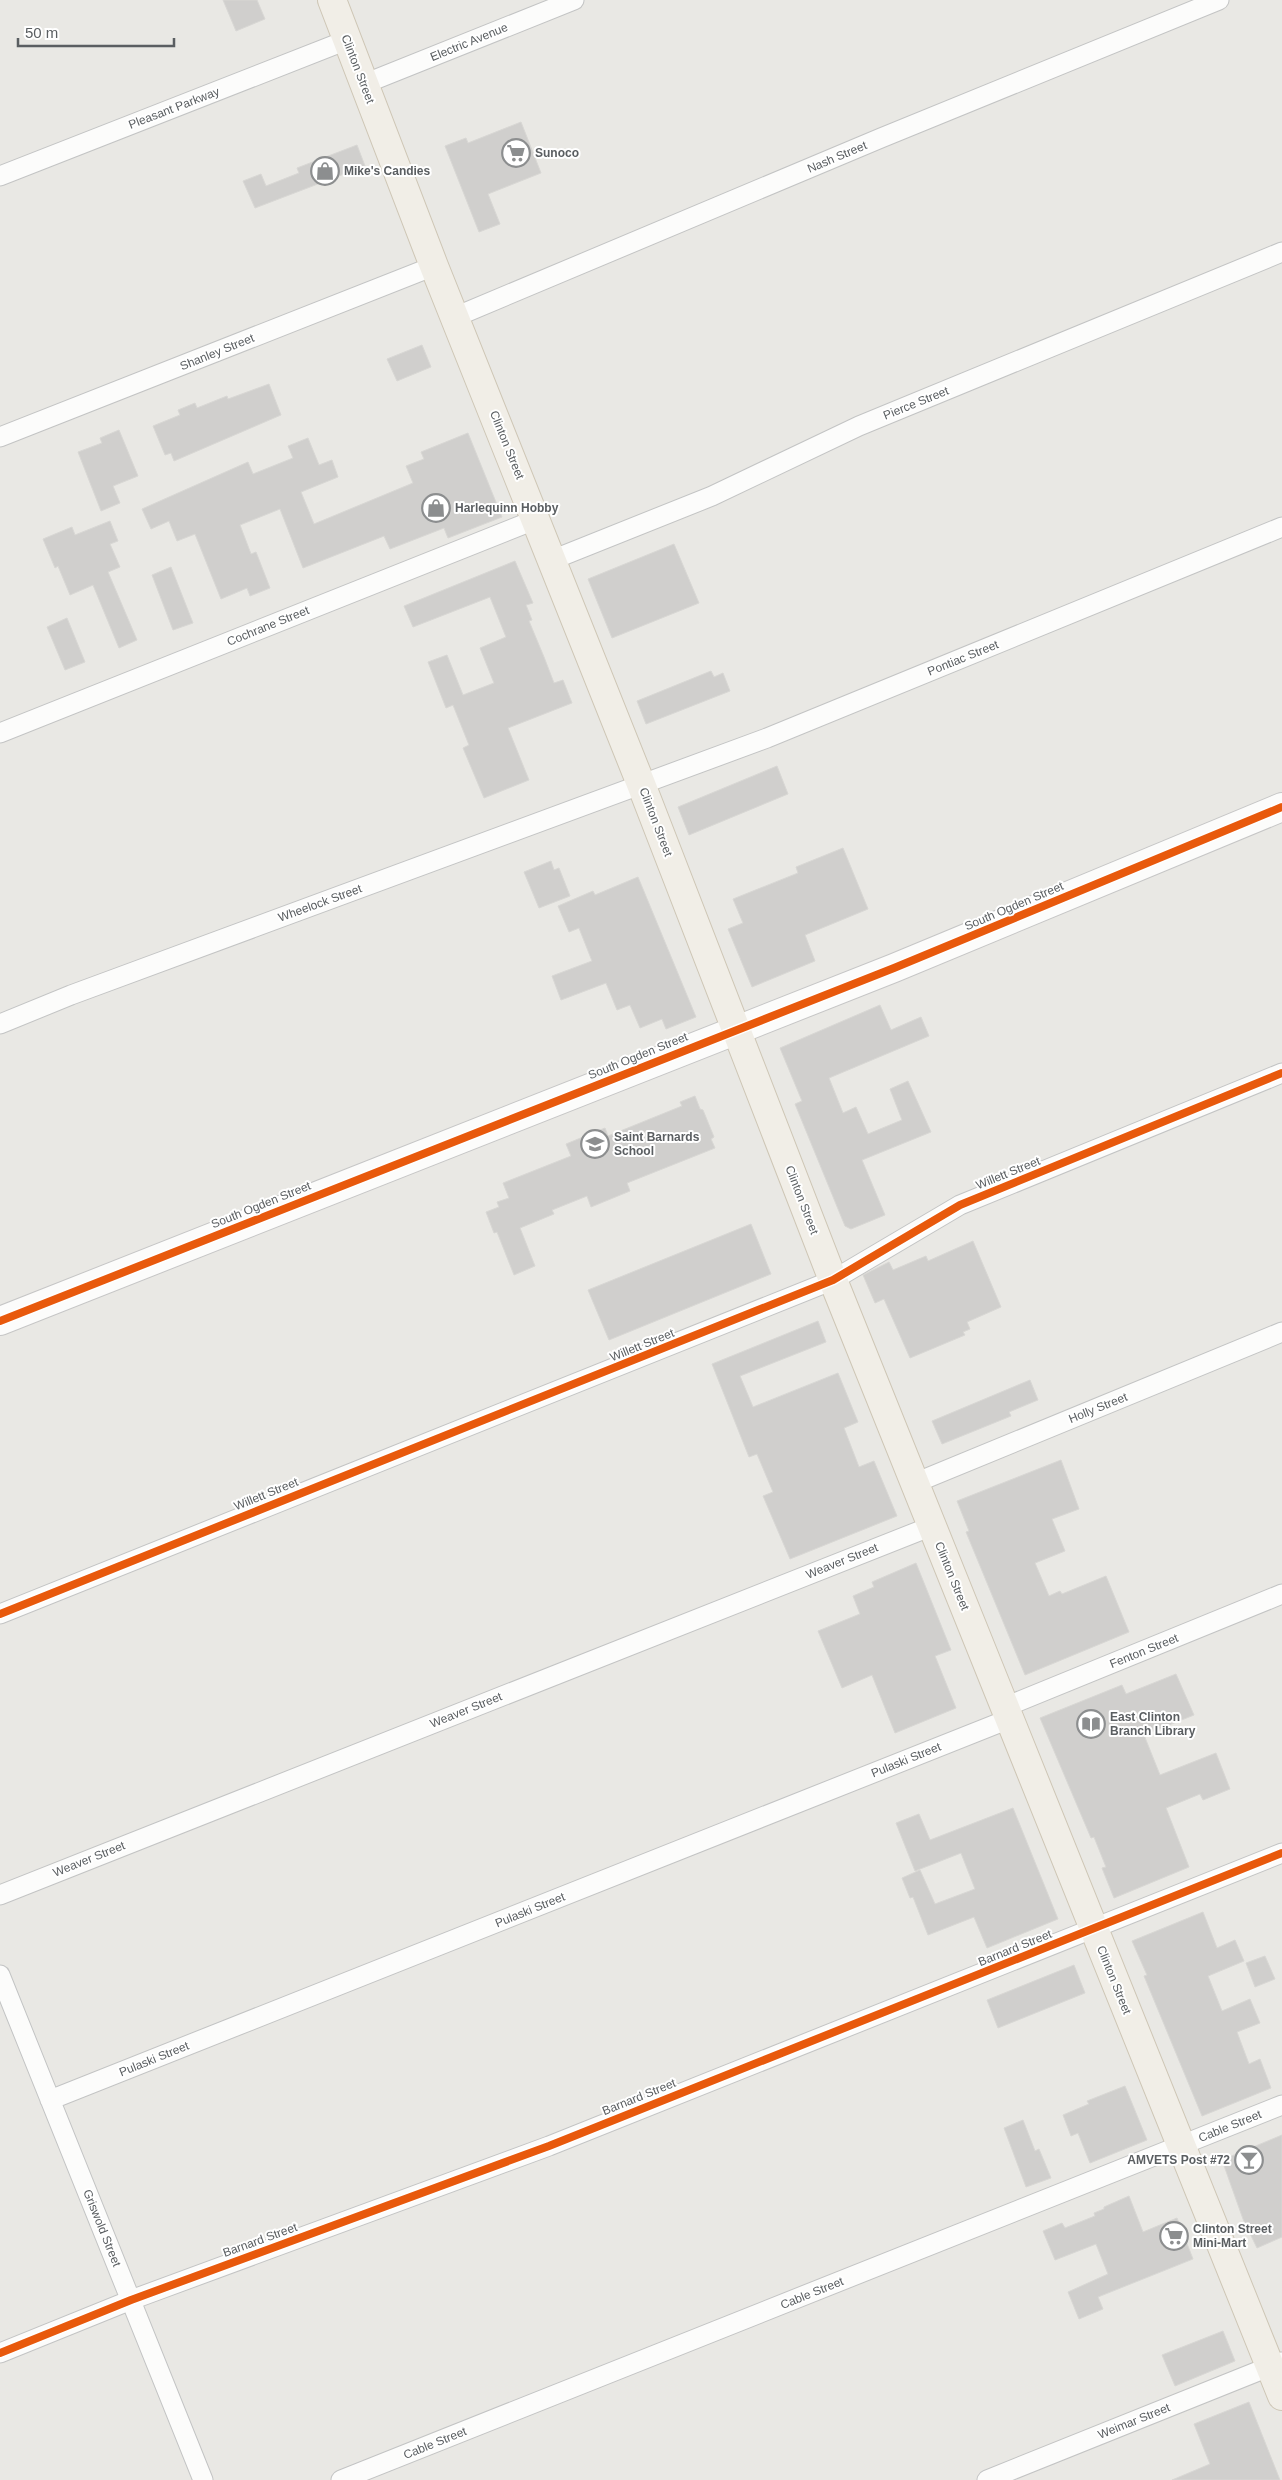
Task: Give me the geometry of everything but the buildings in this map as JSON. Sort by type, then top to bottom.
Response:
[{"type":"main road","name":"Clinton Street","points":[[332,0],[434,266],[537,519],[641,784],[833,1280],[1181,2145],[1276,2364],[1282,2396]]},
{"type":"street","name":"Electric Avenue","points":[[364,84],[574,0]]},
{"type":"street","name":"Nash Street","points":[[455,317],[881,138],[1219,0]]},
{"type":"street","name":"Pleasant Parkway","points":[[0,176],[347,40]]},
{"type":"street","name":"Pierce Street","points":[[552,560],[712,496],[859,426],[1282,252]]},
{"type":"street","name":"Shanley Street","points":[[0,437],[434,266]]},
{"type":"street","name":"Cochrane Street","points":[[0,733],[537,519]]},
{"type":"street","name":"Pontiac Street","points":[[641,784],[767,738],[1282,527]]},
{"type":"street","name":"Wheelock Street","points":[[0,1024],[80,992],[641,784]]},
{"type":"street","name":"South Ogden Street","points":[[0,1321],[894,968],[1282,807]]},
{"type":"street","name":"Willett Street","points":[[0,1614],[833,1280],[960,1205],[1282,1074]]},
{"type":"street","name":"Holly Street","points":[[915,1483],[1282,1332]]},
{"type":"street","name":"Weaver Street","points":[[0,1895],[932,1526]]},
{"type":"street","name":"Fenton Street","points":[[1007,1713],[1282,1594]]},
{"type":"street","name":"Pulaski Street","points":[[50,2100],[1007,1713]]},
{"type":"street","name":"Barnard Street","points":[[0,2353],[131,2300],[550,2146],[1282,1853]]},
{"type":"street","name":"Griswold Street","points":[[0,1975],[203,2480]]},
{"type":"street","name":"Cable Street","points":[[341,2480],[1282,2105]]},
{"type":"street","name":"Weimar Street","points":[[987,2480],[1276,2364]]},
{"type":"cycle path","points":[[0,1321],[894,968],[1282,807]]},
{"type":"cycle path","points":[[0,1614],[833,1280],[960,1205],[1282,1073]]},
{"type":"cycle path","points":[[0,2353],[131,2300],[549,2146],[1282,1853]]},
{"type":"place","name":"Sunoco","points":[[516,153]]},
{"type":"place","name":"Mike's Candies","points":[[325,171]]},
{"type":"place","name":"Harlequinn Hobby","points":[[436,508]]},
{"type":"place","name":"Saint Barnards School","points":[[595,1144]]},
{"type":"place","name":"East Clinton Branch Library","points":[[1091,1724]]},
{"type":"place","name":"AMVETS Post #72","points":[[1249,2160]]},
{"type":"place","name":"Clinton Street Mini-Mart","points":[[1174,2236]]}]
